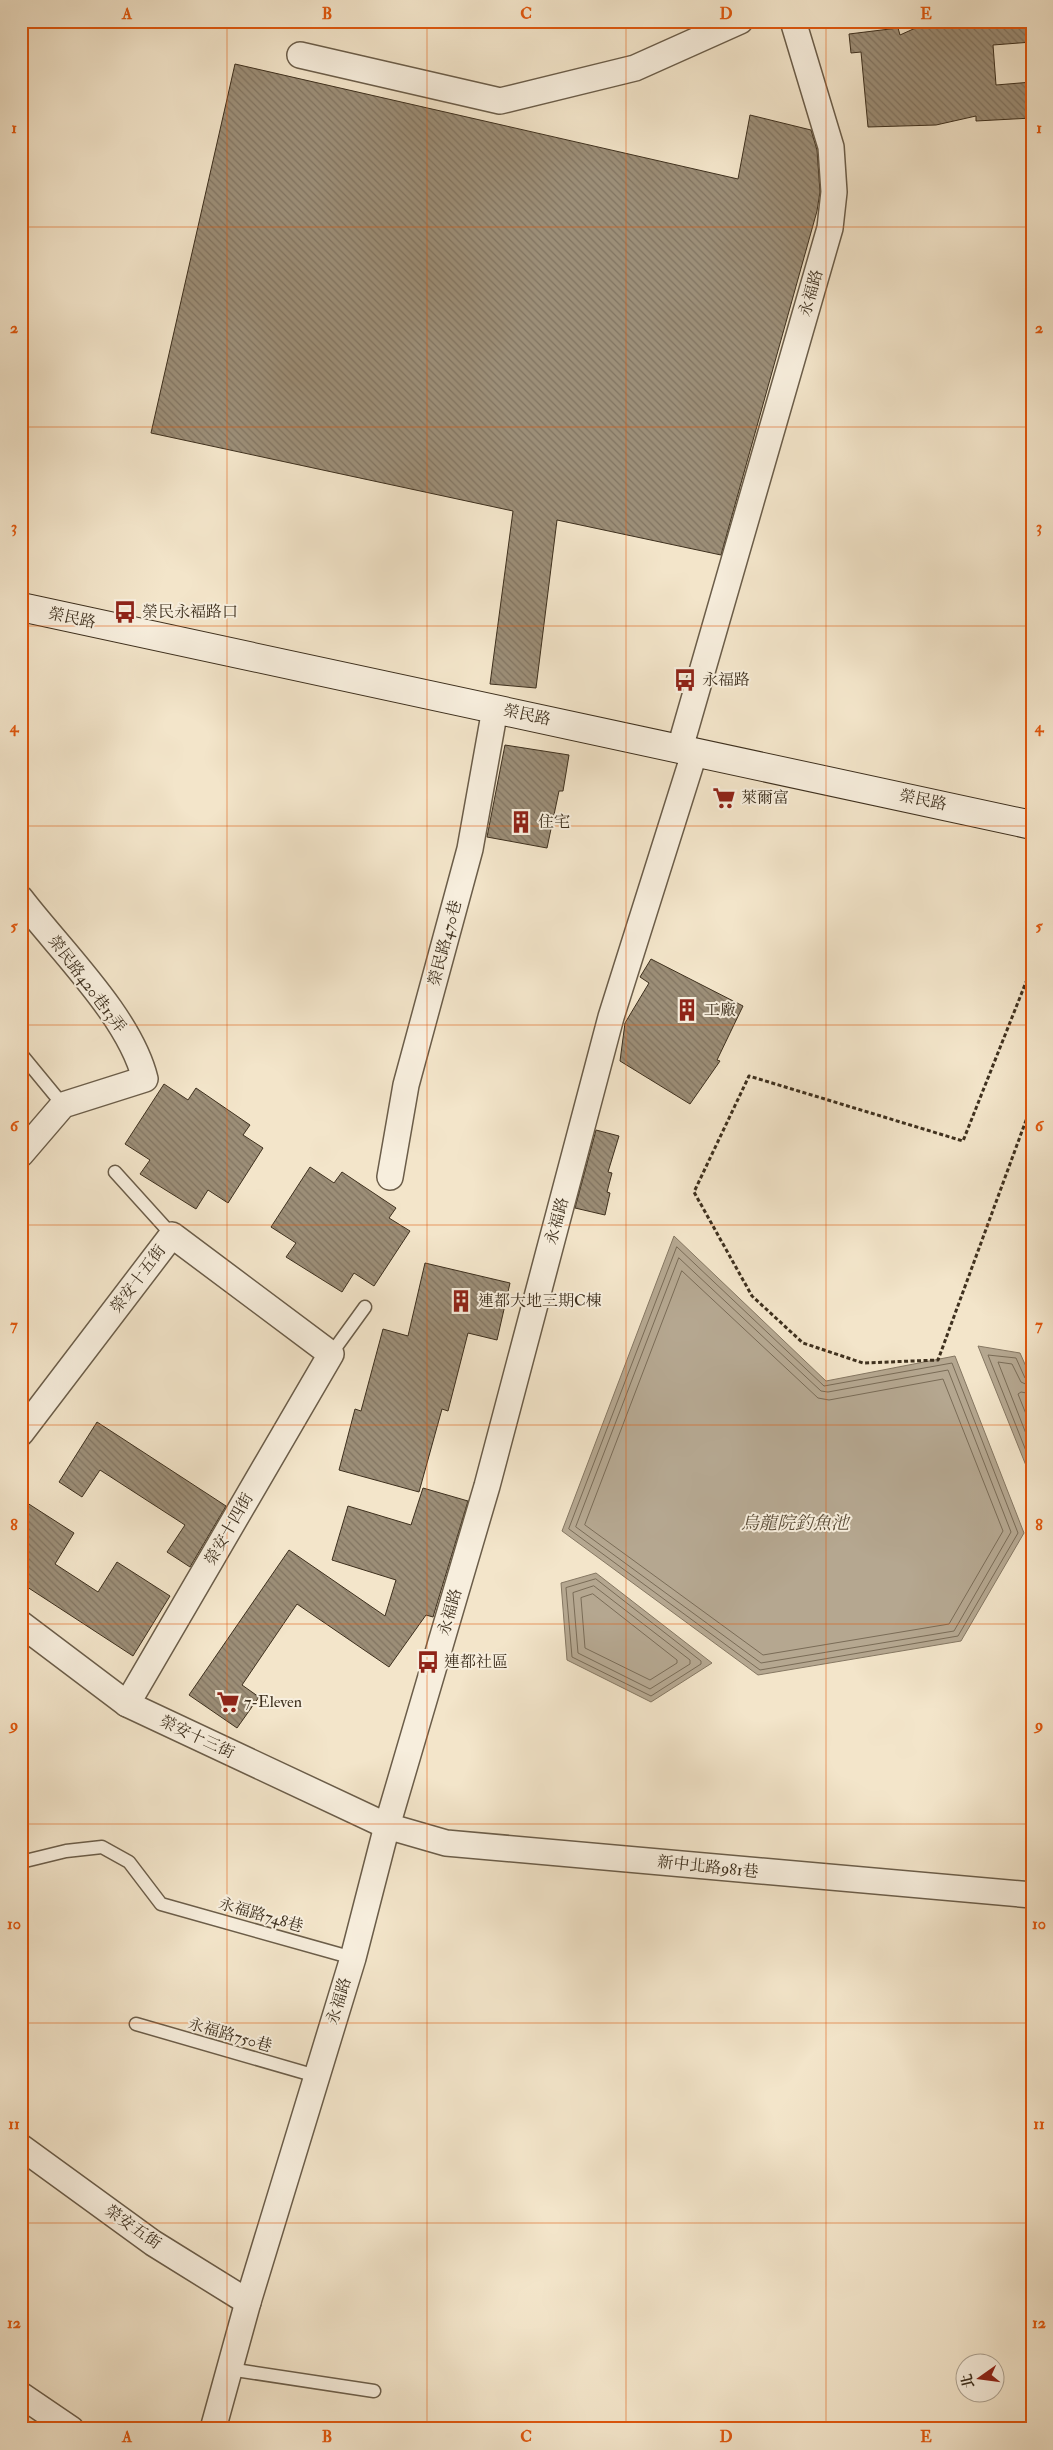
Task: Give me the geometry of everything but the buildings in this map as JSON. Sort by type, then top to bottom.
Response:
[{"type":"street","points":[[300,55],[500,101],[635,68],[740,21]]},
{"type":"street","name":"永福路","points":[[213,2429],[248,2302],[352,1958],[387,1826],[487,1486],[611,1017],[694,754],[680,748],[830,228],[834,192],[831,147],[793,21]]},
{"type":"street","name":"榮民路","points":[[21,607],[1032,825]]},
{"type":"street","name":"榮民路470巷","points":[[390,1176],[406,1085],[470,850],[495,708]]},
{"type":"street","name":"榮民路420巷13弄","points":[[21,899],[113,1013],[140,1058],[145,1078],[63,1105]]},
{"type":"street","points":[[21,1154],[63,1105]]},
{"type":"street","name":"榮安十五街","points":[[21,1433],[172,1236],[331,1354]]},
{"type":"street","name":"榮安十四街","points":[[128,1704],[331,1354]]},
{"type":"street","name":"榮安十三街","points":[[21,1624],[128,1704],[387,1826]]},
{"type":"street","name":"新中北路981巷","points":[[387,1826],[446,1843],[1032,1895]]},
{"type":"street","name":"榮安五街","points":[[21,2147],[153,2243],[248,2302]]},
{"type":"street","points":[[21,2395],[71,2429]]},
{"type":"lane","points":[[21,1054],[63,1105]]},
{"type":"lane","points":[[115,1172],[172,1236]]},
{"type":"lane","points":[[331,1354],[366,1307]]},
{"type":"lane","name":"永福路748巷","points":[[21,1862],[66,1851],[102,1847],[129,1862],[161,1904],[352,1958]]},
{"type":"lane","name":"永福路750巷","points":[[136,2024],[316,2076]]},
{"type":"lane","points":[[229,2368],[374,2391]]},
{"type":"path","points":[[1032,967],[963,1141],[749,1076],[694,1192],[752,1296],[802,1343],[863,1363],[938,1360],[1032,1104]]},
{"type":"water","name":"烏龍院釣魚池","points":[[674,1236],[826,1381],[955,1356],[1024,1533],[961,1641],[758,1675],[562,1531]]},
{"type":"water","points":[[978,1346],[1020,1353],[1032,1380],[1032,1470],[1029,1473]]},
{"type":"water","points":[[596,1573],[712,1663],[651,1702],[567,1660],[561,1583]]},
{"type":"place","name":"榮民永褔路口","points":[[125,612]]},
{"type":"place","name":"永福路","points":[[685,680]]},
{"type":"place","name":"萊爾富","points":[[724,798]]},
{"type":"place","name":"住宅","points":[[521,822]]},
{"type":"place","name":"工廠","points":[[687,1010]]},
{"type":"place","name":"連都大地三期C棟","points":[[461,1301]]},
{"type":"place","name":"連都社區","points":[[428,1662]]},
{"type":"place","name":"7-Eleven","points":[[228,1702]]}]
